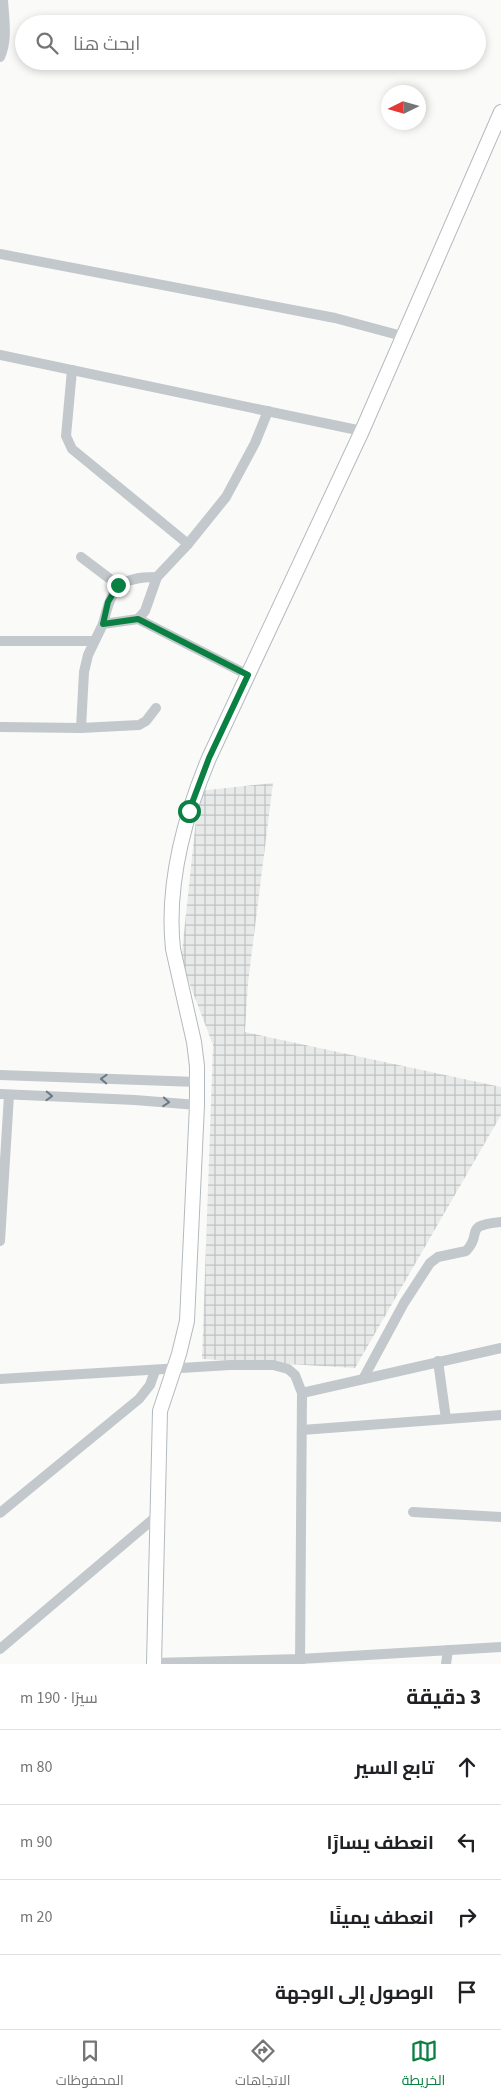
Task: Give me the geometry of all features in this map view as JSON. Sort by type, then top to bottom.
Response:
[{"type":"street","points":[[0,57],[4,39],[4,0]]},
{"type":"street","points":[[501,112],[362,431],[209,758],[194,794],[184,829],[172,891],[172,949],[194,1042],[197,1105],[187,1321],[184,1339],[160,1411],[154,1664],[300,1661],[501,1647]]},
{"type":"street","points":[[0,254],[335,318],[402,336]]},
{"type":"street","points":[[0,355],[362,431]]},
{"type":"street","points":[[72,370],[66,436],[72,449],[188,544]]},
{"type":"street","points":[[138,619],[144,611],[157,577],[188,544],[226,497],[255,443],[268,411]]},
{"type":"street","points":[[82,557],[118,585]]},
{"type":"street","points":[[81,728],[84,672],[88,655],[103,624],[108,602],[118,585],[135,578],[157,577]]},
{"type":"street","points":[[103,624],[138,619],[248,675]]},
{"type":"street","points":[[0,641],[94,641]]},
{"type":"street","points":[[0,727],[81,728],[139,725],[146,721],[156,708]]},
{"type":"street","points":[[0,1075],[197,1082]]},
{"type":"street","points":[[0,1241],[4,1095],[135,1100],[197,1105]]},
{"type":"street","points":[[363,1379],[404,1303],[430,1263],[438,1257],[466,1251],[477,1228],[484,1224],[501,1222]]},
{"type":"street","points":[[302,1393],[501,1348]]},
{"type":"street","points":[[438,1361],[446,1419]]},
{"type":"street","points":[[0,1379],[174,1370],[230,1365],[273,1365],[288,1369],[294,1375],[302,1393],[300,1661]]},
{"type":"street","points":[[0,1513],[138,1399],[150,1385],[155,1371]]},
{"type":"street","points":[[302,1430],[501,1415]]},
{"type":"street","points":[[413,1512],[501,1517]]},
{"type":"street","points":[[0,1649],[158,1515]]},
{"type":"street","points":[[446,1664],[448,1650]]},
{"type":"shaded area","points":[[273,783],[248,983],[245,1032],[501,1087],[501,1115],[355,1368],[202,1359],[213,1045],[181,961],[199,791]]},
{"type":"route","points":[[118,585],[108,602],[103,624],[138,619],[248,675],[209,758],[189,811]]}]
